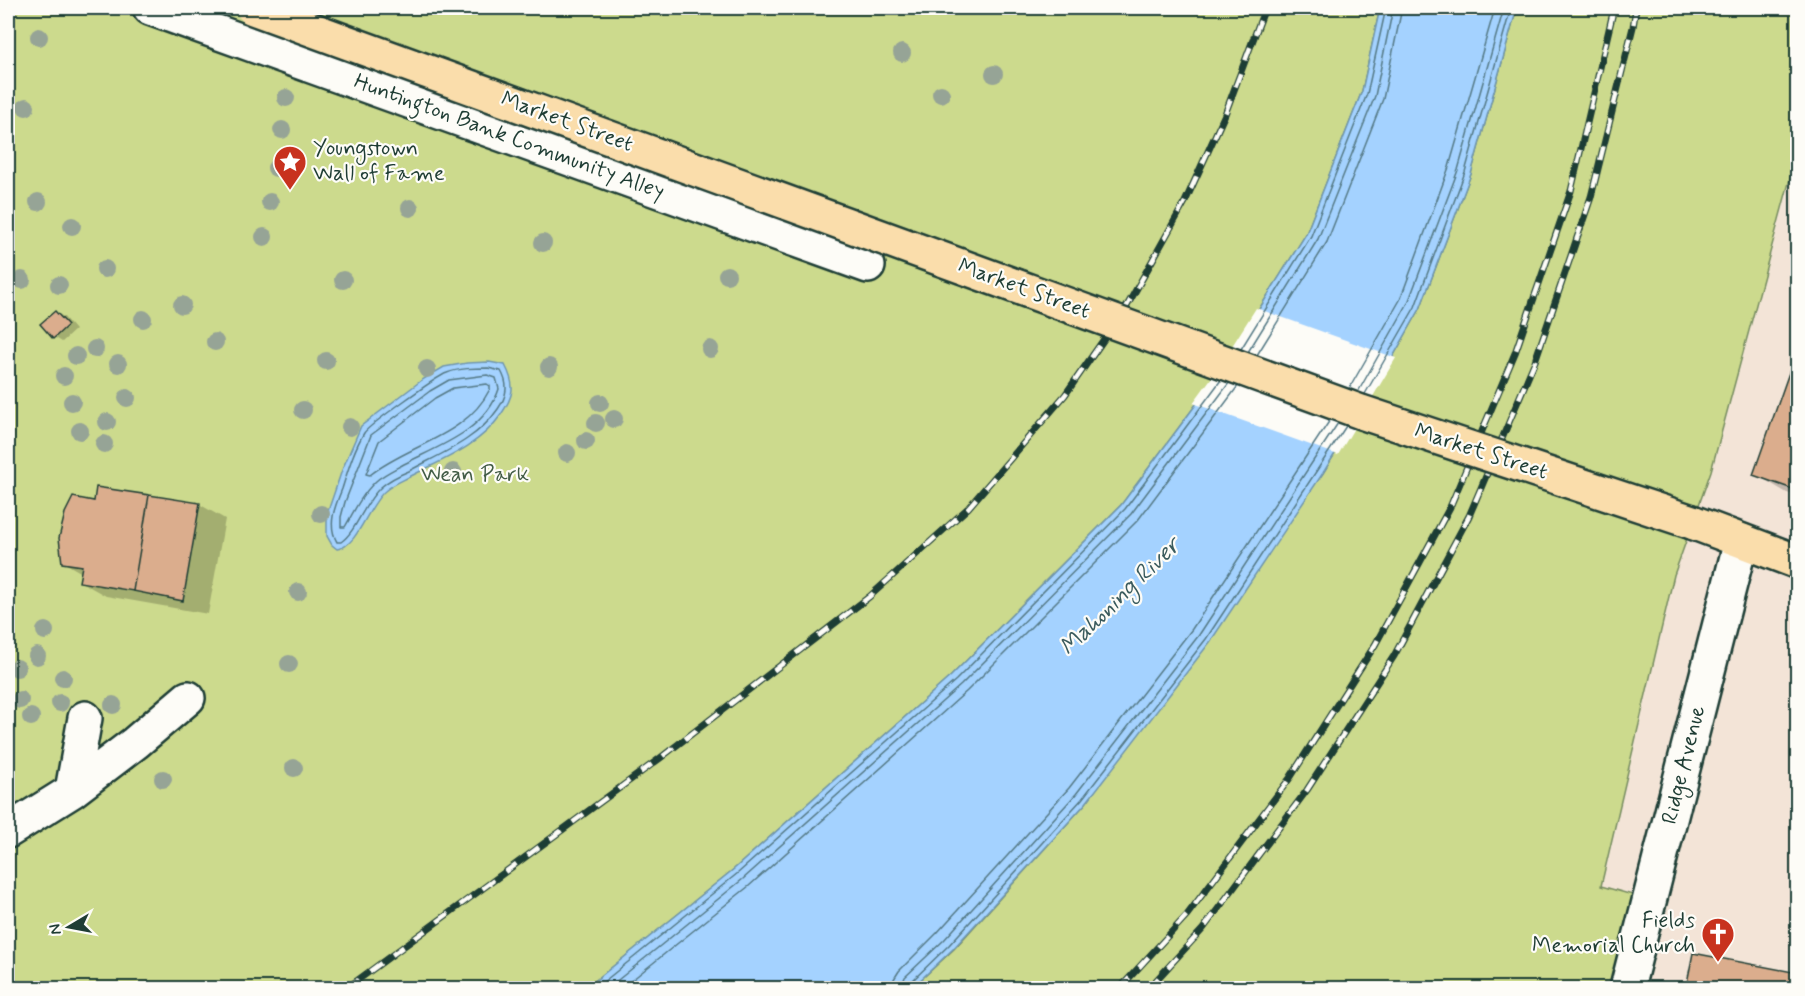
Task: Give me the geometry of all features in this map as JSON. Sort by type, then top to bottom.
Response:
[{"type":"main road","name":"Market Street","points":[[252,8],[1361,412],[1692,522],[1797,562]]},
{"type":"street","name":"Huntington Bank Community Alley","points":[[150,8],[868,266]]},
{"type":"street","name":"Ridge Avenue","points":[[1627,988],[1741,541]]},
{"type":"street","points":[[8,831],[72,791],[135,743],[188,698]]},
{"type":"street","points":[[72,791],[85,718]]},
{"type":"shaded area","points":[[1797,153],[1797,988],[1627,988],[1601,886],[1674,575],[1711,471]]},
{"type":"green space","name":"Wean Park","points":[[8,8],[1380,8],[1362,91],[1306,234],[1218,375],[1121,505],[951,676],[734,869],[586,988],[8,988]]},
{"type":"green space","points":[[1517,8],[1797,8],[1797,153],[1711,471],[1674,575],[1601,886],[1650,900],[1627,988],[912,988],[954,949],[1086,803],[1323,473],[1373,392],[1420,309],[1471,174]]},
{"type":"water","name":"Mahoning River","points":[[1380,8],[1517,8],[1471,174],[1420,309],[1373,392],[1323,473],[1210,642],[1086,803],[953,949],[912,988],[586,988],[734,869],[951,676],[1121,505],[1218,375],[1306,234],[1362,91]]},
{"type":"water","points":[[489,362],[505,365],[512,385],[511,397],[492,426],[461,450],[388,489],[379,497],[351,541],[337,549],[332,545],[327,536],[327,514],[342,470],[361,426],[422,380],[444,367]]},
{"type":"pier","points":[[1256,308],[1396,358],[1338,455],[1193,403]]},
{"type":"building","points":[[55,311],[68,325],[53,339],[40,324]]},
{"type":"building","points":[[1798,347],[1798,491],[1753,475]]},
{"type":"building","points":[[96,487],[149,495],[133,591],[79,582],[82,566],[62,563],[59,538],[65,513],[73,497],[94,501]]},
{"type":"building","points":[[149,495],[200,503],[183,601],[133,591]]},
{"type":"building","name":"Fields Memorial Church","points":[[1693,953],[1798,973],[1797,988],[1686,988]]},
{"type":"railway","points":[[347,988],[659,759],[869,597],[968,508],[1065,395],[1127,306],[1185,202],[1225,114],[1265,8]]},
{"type":"railway","points":[[1120,988],[1187,915],[1290,778],[1375,645],[1450,507],[1515,353],[1571,191],[1614,8]]},
{"type":"railway","points":[[1149,988],[1203,929],[1307,790],[1394,656],[1469,516],[1535,361],[1591,197],[1636,8]]},
{"type":"place","name":"Youngstown Wall of Fame","points":[[290,191]]},
{"type":"place","name":"Fields Memorial Church","points":[[1718,963]]}]
